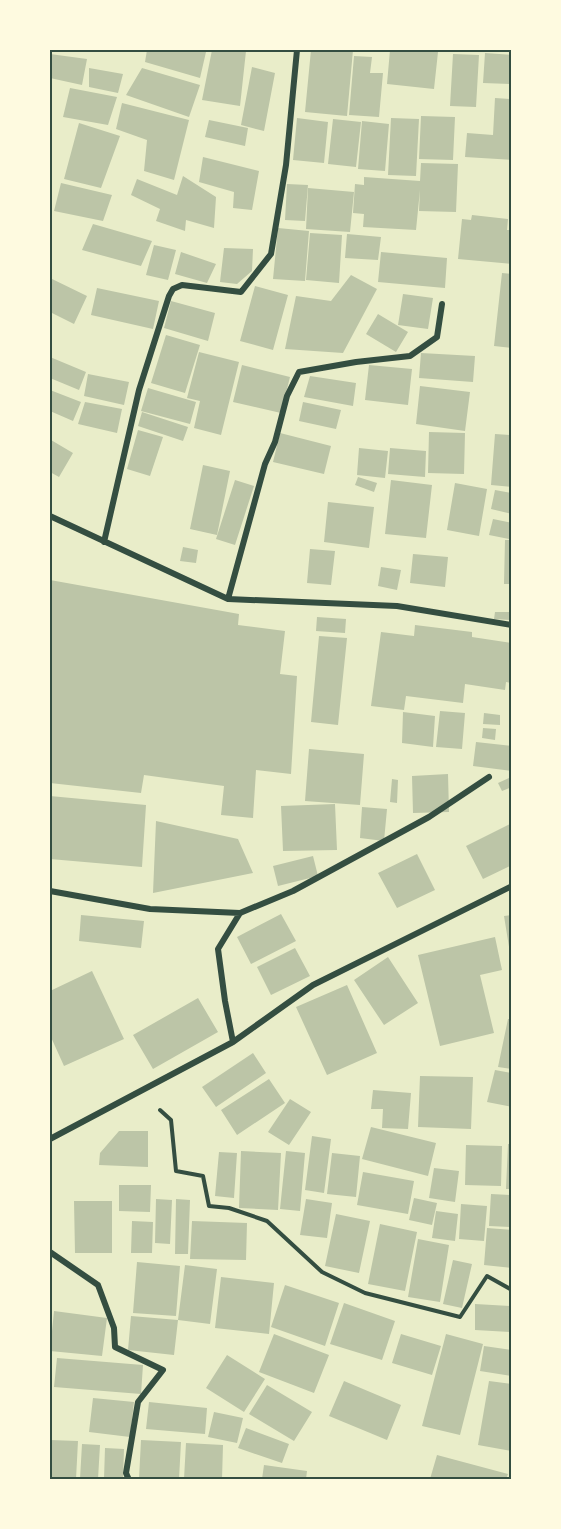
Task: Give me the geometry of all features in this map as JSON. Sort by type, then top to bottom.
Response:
[{"type":"street","points":[[104,542],[139,390],[173,289],[182,285],[241,292],[271,254],[286,165],[297,50]]},
{"type":"street","points":[[228,599],[286,396],[299,372],[410,356],[437,337],[442,304]]},
{"type":"street","points":[[50,516],[228,599],[397,606],[512,625]]},
{"type":"street","points":[[50,891],[150,909],[240,913],[293,891],[429,818],[489,777]]},
{"type":"street","points":[[50,1139],[233,1042],[313,985],[512,886]]},
{"type":"street","points":[[233,1042],[218,949],[240,913]]},
{"type":"street","points":[[50,1252],[98,1285],[114,1328],[115,1347],[163,1370],[138,1402],[126,1473],[129,1479]]},
{"type":"path","points":[[141,1092],[171,1120],[176,1171],[203,1176],[209,1206],[229,1208],[267,1221],[322,1272],[365,1293],[460,1317],[487,1276],[512,1290]]},
{"type":"building","points":[[147,50],[206,52],[200,78],[145,62]]},
{"type":"building","points":[[212,50],[246,51],[240,106],[202,100]]},
{"type":"building","points":[[311,50],[353,50],[347,116],[305,112]]},
{"type":"building","points":[[390,50],[438,52],[434,89],[387,84]]},
{"type":"building","points":[[485,53],[512,55],[512,84],[483,83]]},
{"type":"building","points":[[50,54],[87,59],[82,85],[50,78]]},
{"type":"building","points":[[453,54],[479,55],[476,107],[450,106]]},
{"type":"building","points":[[354,56],[372,57],[370,73],[383,73],[379,117],[349,115]]},
{"type":"building","points":[[252,67],[275,73],[264,131],[241,125]]},
{"type":"building","points":[[89,68],[123,74],[118,93],[89,87]]},
{"type":"building","points":[[142,68],[200,85],[189,117],[126,95]]},
{"type":"building","points":[[70,88],[117,97],[108,125],[63,117]]},
{"type":"building","points":[[495,98],[512,99],[512,160],[465,157],[467,133],[493,135]]},
{"type":"building","points":[[122,103],[189,120],[174,180],[144,171],[147,140],[116,129]]},
{"type":"building","points":[[421,116],[455,117],[453,160],[419,159]]},
{"type":"building","points":[[297,118],[328,122],[324,163],[293,160]]},
{"type":"building","points":[[391,118],[419,119],[416,176],[388,175]]},
{"type":"building","points":[[333,119],[361,122],[356,167],[328,164]]},
{"type":"building","points":[[209,120],[248,128],[245,146],[205,137]]},
{"type":"building","points":[[362,121],[389,124],[385,171],[358,169]]},
{"type":"building","points":[[79,123],[120,136],[101,188],[64,179]]},
{"type":"building","points":[[203,157],[259,171],[252,210],[233,208],[234,192],[199,182]]},
{"type":"building","points":[[421,163],[458,164],[456,212],[419,211],[420,190],[416,230],[363,227],[364,214],[353,213],[355,184],[364,185],[364,177],[420,181]]},
{"type":"building","points":[[183,176],[216,197],[214,228],[186,220],[185,231],[156,221],[160,209],[131,195],[137,179],[177,195]]},
{"type":"building","points":[[61,183],[112,195],[103,221],[54,211]]},
{"type":"building","points":[[287,184],[308,185],[305,221],[285,220]]},
{"type":"building","points":[[308,188],[354,192],[350,232],[306,229]]},
{"type":"building","points":[[472,215],[508,219],[507,230],[512,230],[512,264],[458,259],[462,219],[471,220]]},
{"type":"building","points":[[93,224],[152,241],[141,266],[82,250]]},
{"type":"building","points":[[278,228],[309,231],[305,281],[273,279]]},
{"type":"building","points":[[310,233],[342,235],[339,283],[306,280]]},
{"type":"building","points":[[347,234],[381,237],[378,260],[345,258]]},
{"type":"building","points":[[154,245],[176,250],[168,280],[146,275]]},
{"type":"building","points":[[224,248],[253,249],[252,271],[237,284],[220,282]]},
{"type":"building","points":[[181,252],[216,264],[207,283],[175,274]]},
{"type":"building","points":[[381,252],[447,258],[445,288],[378,282]]},
{"type":"building","points":[[502,273],[512,274],[512,348],[494,346]]},
{"type":"building","points":[[351,275],[377,289],[343,353],[285,349],[296,296],[331,301]]},
{"type":"building","points":[[50,278],[87,296],[74,324],[50,312]]},
{"type":"building","points":[[255,286],[288,295],[273,350],[240,341]]},
{"type":"building","points":[[97,288],[159,301],[153,329],[91,315]]},
{"type":"building","points":[[403,294],[433,298],[428,329],[398,325]]},
{"type":"building","points":[[171,301],[215,313],[208,341],[164,328]]},
{"type":"building","points":[[378,314],[408,332],[396,352],[366,334]]},
{"type":"building","points":[[166,335],[200,345],[185,393],[151,383]]},
{"type":"building","points":[[199,352],[239,362],[221,435],[194,428],[200,401],[187,398]]},
{"type":"building","points":[[421,353],[475,356],[473,382],[419,378]]},
{"type":"building","points":[[50,357],[86,372],[79,390],[50,378]]},
{"type":"building","points":[[242,365],[290,377],[281,413],[233,402]]},
{"type":"building","points":[[369,365],[412,369],[408,405],[365,400]]},
{"type":"building","points":[[88,374],[129,382],[124,405],[84,396]]},
{"type":"building","points":[[310,376],[356,383],[353,406],[304,397]]},
{"type":"building","points":[[420,386],[470,392],[465,431],[416,424]]},
{"type":"building","points":[[148,388],[196,402],[190,424],[141,411]]},
{"type":"building","points":[[50,390],[81,402],[73,421],[50,411]]},
{"type":"building","points":[[85,402],[122,409],[117,433],[78,424]]},
{"type":"building","points":[[303,402],[341,410],[336,429],[299,421]]},
{"type":"building","points":[[142,412],[188,427],[183,441],[138,426]]},
{"type":"building","points":[[138,430],[163,437],[150,476],[127,469]]},
{"type":"building","points":[[429,432],[465,433],[464,474],[428,473]]},
{"type":"building","points":[[280,433],[331,446],[324,474],[273,462]]},
{"type":"building","points":[[495,434],[512,435],[512,487],[491,485]]},
{"type":"building","points":[[51,440],[73,453],[59,477],[50,472]]},
{"type":"building","points":[[359,448],[388,451],[385,478],[357,475]]},
{"type":"building","points":[[390,448],[426,451],[425,477],[388,474]]},
{"type":"building","points":[[203,465],[230,471],[217,535],[190,529]]},
{"type":"building","points":[[358,477],[377,483],[374,492],[355,485]]},
{"type":"building","points":[[235,480],[254,486],[235,545],[216,539]]},
{"type":"building","points":[[391,480],[432,485],[426,538],[385,534]]},
{"type":"building","points":[[455,483],[487,489],[479,536],[447,530]]},
{"type":"building","points":[[495,490],[512,493],[512,514],[491,509]]},
{"type":"building","points":[[328,502],[374,507],[369,548],[324,542]]},
{"type":"building","points":[[493,519],[512,523],[509,539],[489,535]]},
{"type":"building","points":[[505,540],[512,540],[512,584],[504,584]]},
{"type":"building","points":[[183,547],[198,550],[196,563],[180,561]]},
{"type":"building","points":[[310,549],[335,551],[331,585],[307,583]]},
{"type":"building","points":[[413,554],[448,557],[445,587],[410,583]]},
{"type":"building","points":[[381,567],[401,570],[397,590],[378,586]]},
{"type":"building","points":[[50,580],[239,614],[238,625],[285,631],[280,674],[297,676],[291,774],[256,770],[253,818],[221,815],[224,786],[144,775],[141,793],[50,783]]},
{"type":"building","points":[[495,612],[512,612],[512,620],[494,619]]},
{"type":"building","points":[[317,617],[346,619],[345,633],[316,631]]},
{"type":"building","points":[[415,625],[472,632],[472,637],[512,643],[512,683],[506,682],[505,690],[465,684],[463,703],[406,696],[404,710],[371,706],[381,632],[414,636]]},
{"type":"building","points":[[319,636],[347,638],[338,725],[311,722]]},
{"type":"building","points":[[440,711],[465,713],[462,749],[436,747]]},
{"type":"building","points":[[403,712],[435,716],[433,747],[402,743]]},
{"type":"building","points":[[484,713],[500,715],[500,725],[483,724]]},
{"type":"building","points":[[483,728],[496,729],[495,740],[482,738]]},
{"type":"building","points":[[476,742],[512,746],[512,771],[473,766]]},
{"type":"building","points":[[309,749],[364,754],[360,805],[305,801]]},
{"type":"building","points":[[448,774],[449,812],[413,813],[412,776]]},
{"type":"building","points":[[509,778],[512,787],[502,791],[498,783]]},
{"type":"building","points":[[392,779],[398,780],[397,803],[390,802]]},
{"type":"building","points":[[50,796],[146,805],[142,867],[50,859]]},
{"type":"building","points":[[335,804],[337,850],[283,851],[281,806]]},
{"type":"building","points":[[362,807],[387,809],[384,841],[360,838]]},
{"type":"building","points":[[156,821],[238,839],[253,873],[153,893]]},
{"type":"building","points":[[512,823],[512,865],[483,879],[466,846]]},
{"type":"building","points":[[417,854],[435,890],[397,908],[378,873]]},
{"type":"building","points":[[313,856],[318,876],[278,886],[273,866]]},
{"type":"building","points":[[281,914],[296,941],[251,964],[237,937]]},
{"type":"building","points":[[81,915],[144,921],[141,948],[79,941]]},
{"type":"building","points":[[512,915],[512,953],[510,953],[504,916]]},
{"type":"building","points":[[495,937],[502,970],[480,975],[494,1033],[440,1046],[418,955]]},
{"type":"building","points":[[295,948],[310,976],[271,995],[257,967]]},
{"type":"building","points":[[388,957],[418,1003],[384,1025],[354,980]]},
{"type":"building","points":[[92,971],[124,1039],[64,1066],[50,1035],[50,991]]},
{"type":"building","points":[[347,985],[377,1053],[327,1075],[296,1007]]},
{"type":"building","points":[[198,998],[218,1032],[153,1069],[133,1035]]},
{"type":"building","points":[[508,1019],[512,1019],[512,1069],[498,1067]]},
{"type":"building","points":[[253,1053],[266,1073],[216,1107],[202,1087]]},
{"type":"building","points":[[495,1070],[512,1073],[512,1107],[487,1102]]},
{"type":"building","points":[[420,1076],[473,1077],[471,1129],[418,1127]]},
{"type":"building","points":[[269,1079],[285,1103],[237,1135],[221,1110]]},
{"type":"building","points":[[373,1090],[411,1093],[408,1129],[382,1128],[383,1109],[371,1109]]},
{"type":"building","points":[[290,1099],[311,1112],[289,1145],[268,1132]]},
{"type":"building","points":[[371,1127],[436,1143],[428,1176],[362,1159]]},
{"type":"building","points":[[119,1131],[148,1131],[148,1167],[99,1165],[100,1153]]},
{"type":"building","points":[[312,1136],[331,1139],[324,1193],[305,1190]]},
{"type":"building","points":[[508,1144],[512,1144],[512,1189],[506,1189]]},
{"type":"building","points":[[466,1145],[502,1146],[501,1186],[465,1185]]},
{"type":"building","points":[[241,1151],[281,1153],[278,1210],[239,1208]]},
{"type":"building","points":[[286,1151],[305,1153],[300,1211],[280,1209]]},
{"type":"building","points":[[219,1152],[237,1153],[234,1198],[215,1196]]},
{"type":"building","points":[[332,1153],[360,1156],[356,1197],[327,1194]]},
{"type":"building","points":[[434,1168],[459,1171],[455,1202],[429,1198]]},
{"type":"building","points":[[363,1172],[414,1181],[408,1214],[357,1205]]},
{"type":"building","points":[[119,1185],[151,1185],[150,1212],[119,1211]]},
{"type":"building","points":[[491,1194],[512,1195],[512,1227],[489,1226]]},
{"type":"building","points":[[414,1198],[437,1203],[432,1225],[409,1220]]},
{"type":"building","points":[[156,1199],[172,1200],[170,1244],[155,1243]]},
{"type":"building","points":[[176,1199],[190,1200],[188,1254],[175,1254]]},
{"type":"building","points":[[306,1199],[332,1203],[327,1238],[300,1235]]},
{"type":"building","points":[[74,1201],[112,1201],[112,1253],[75,1253]]},
{"type":"building","points":[[461,1204],[487,1206],[484,1241],[459,1239]]},
{"type":"building","points":[[436,1211],[458,1214],[455,1241],[432,1238]]},
{"type":"building","points":[[336,1214],[370,1221],[359,1273],[325,1266]]},
{"type":"building","points":[[132,1221],[153,1222],[152,1253],[131,1253]]},
{"type":"building","points":[[192,1221],[247,1223],[246,1260],[190,1259]]},
{"type":"building","points":[[380,1224],[417,1232],[405,1291],[368,1284]]},
{"type":"building","points":[[487,1228],[512,1230],[512,1268],[484,1265]]},
{"type":"building","points":[[418,1239],[449,1245],[440,1302],[408,1297]]},
{"type":"building","points":[[453,1260],[472,1264],[462,1308],[443,1304]]},
{"type":"building","points":[[137,1262],[180,1266],[176,1316],[133,1313]]},
{"type":"building","points":[[185,1265],[217,1269],[210,1324],[178,1320]]},
{"type":"building","points":[[221,1277],[274,1283],[269,1334],[215,1328]]},
{"type":"building","points":[[285,1285],[339,1303],[325,1346],[271,1327]]},
{"type":"building","points":[[344,1303],[395,1321],[382,1360],[330,1344]]},
{"type":"building","points":[[475,1304],[512,1306],[512,1332],[475,1330]]},
{"type":"building","points":[[54,1311],[107,1318],[102,1356],[50,1351]]},
{"type":"building","points":[[131,1316],[178,1320],[174,1355],[128,1350]]},
{"type":"building","points":[[274,1334],[329,1355],[314,1393],[259,1372]]},
{"type":"building","points":[[401,1334],[441,1346],[432,1375],[392,1363]]},
{"type":"building","points":[[446,1334],[483,1344],[460,1435],[422,1426]]},
{"type":"building","points":[[484,1346],[512,1350],[512,1376],[480,1371]]},
{"type":"building","points":[[227,1355],[265,1379],[244,1412],[206,1388]]},
{"type":"building","points":[[57,1358],[143,1365],[141,1394],[54,1387]]},
{"type":"building","points":[[344,1381],[401,1405],[387,1440],[329,1416]]},
{"type":"building","points":[[489,1381],[512,1384],[511,1451],[478,1445]]},
{"type":"building","points":[[267,1385],[312,1412],[294,1441],[249,1414]]},
{"type":"building","points":[[93,1398],[134,1402],[130,1437],[89,1432]]},
{"type":"building","points":[[149,1402],[207,1408],[205,1434],[146,1429]]},
{"type":"building","points":[[214,1412],[243,1418],[237,1443],[208,1437]]},
{"type":"building","points":[[246,1428],[289,1444],[282,1463],[238,1448]]},
{"type":"building","points":[[50,1440],[78,1441],[76,1479],[50,1478]]},
{"type":"building","points":[[141,1440],[181,1442],[179,1479],[139,1479]]},
{"type":"building","points":[[186,1443],[223,1445],[222,1479],[184,1479]]},
{"type":"building","points":[[82,1444],[100,1445],[98,1479],[80,1479]]},
{"type":"building","points":[[105,1448],[124,1449],[123,1479],[104,1479]]},
{"type":"building","points":[[437,1455],[508,1474],[506,1479],[430,1479]]},
{"type":"building","points":[[264,1465],[307,1471],[306,1479],[262,1479]]}]
